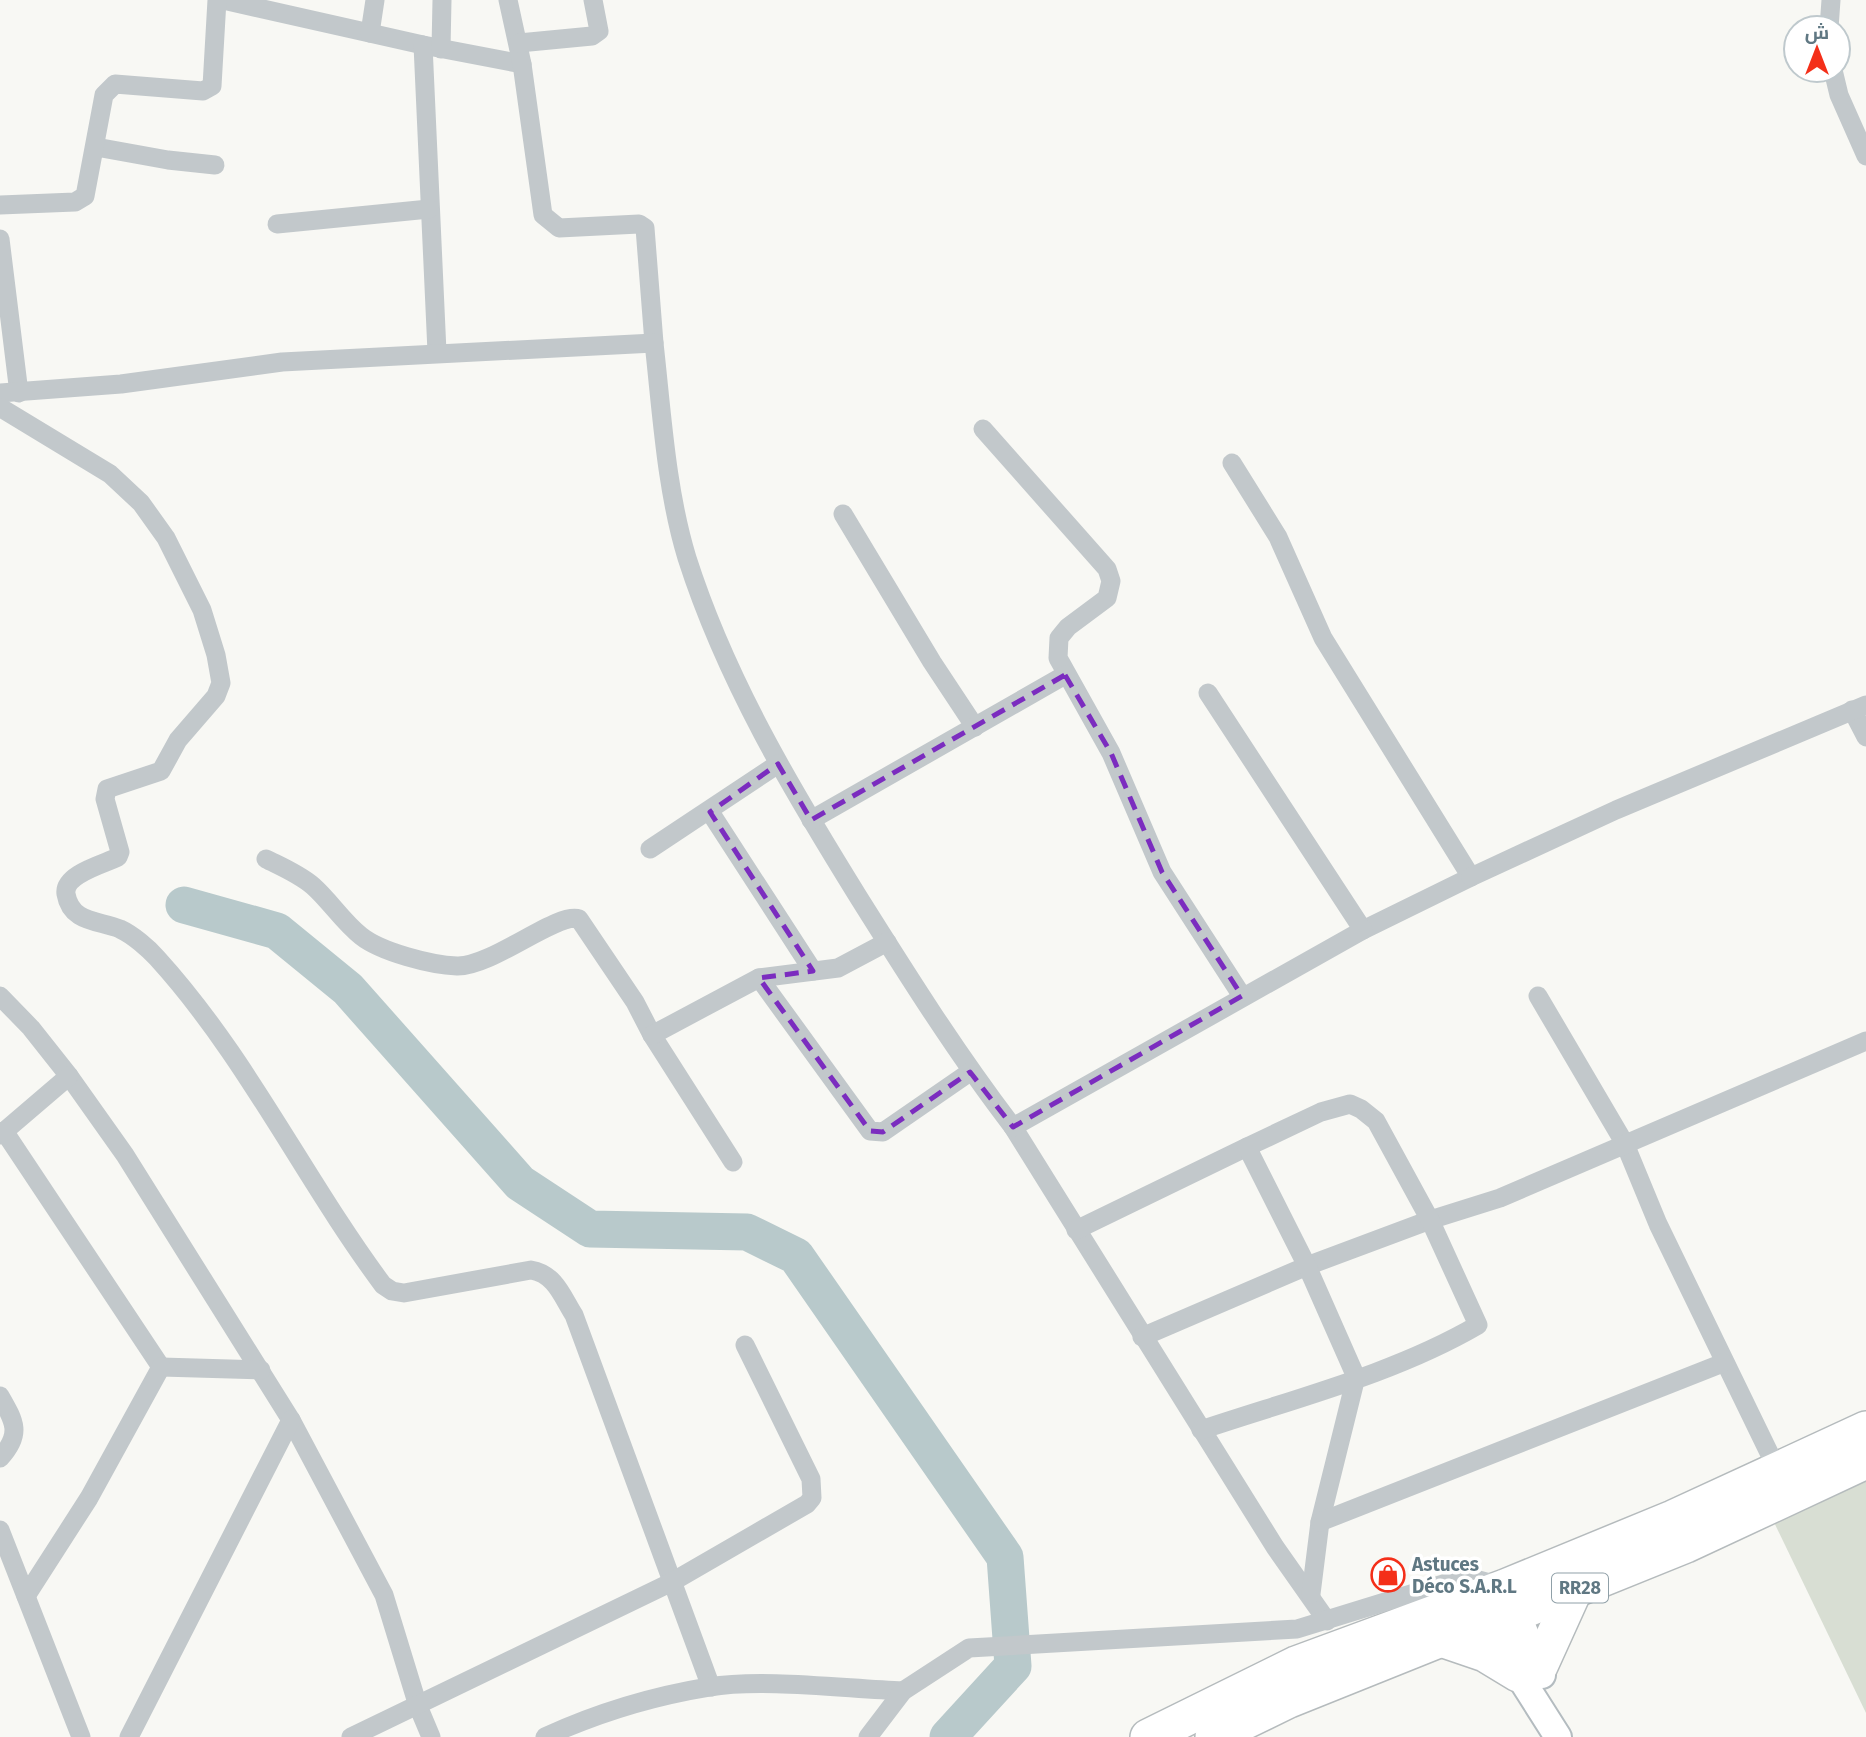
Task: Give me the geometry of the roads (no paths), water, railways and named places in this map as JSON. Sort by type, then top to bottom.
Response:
[{"type":"highway","name":"RR28","points":[[1148,1737],[1296,1664],[1494,1600],[1866,1429]]},
{"type":"highway","name":"RR28","points":[[1213,1737],[1289,1700],[1441,1639],[1494,1600],[1573,1591],[1686,1545],[1866,1461]]},
{"type":"highway","points":[[1441,1639],[1529,1670],[1573,1591]]},
{"type":"street","points":[[0,205],[81,200],[88,189],[104,95],[115,83],[202,90],[212,86],[217,0]]},
{"type":"street","points":[[223,0],[263,4],[370,33],[522,64]]},
{"type":"street","points":[[370,33],[375,0]]},
{"type":"street","points":[[437,352],[429,209],[432,47],[442,0]]},
{"type":"street","points":[[508,0],[519,43],[543,215],[559,229],[639,224],[645,228],[654,343],[670,485],[687,557],[729,667],[778,764],[970,1072],[1013,1127],[1275,1547],[1311,1594],[1327,1621]]},
{"type":"street","points":[[519,43],[592,36],[599,31],[593,0]]},
{"type":"street","points":[[1836,84],[1866,156]]},
{"type":"street","points":[[96,147],[215,165]]},
{"type":"street","points":[[277,224],[429,209]]},
{"type":"street","points":[[0,239],[5,401]]},
{"type":"street","points":[[5,401],[282,362],[654,343]]},
{"type":"street","points":[[5,401],[110,474],[141,503],[166,538],[202,610],[220,669],[216,696],[177,740],[161,771],[107,789],[105,799],[120,852],[118,857],[74,877],[67,884],[66,892],[72,910],[83,919],[126,933],[164,966],[221,1038],[383,1285],[392,1291],[404,1293],[531,1270],[545,1272],[553,1280],[574,1315],[711,1687]]},
{"type":"street","points":[[983,429],[1107,569],[1111,581],[1107,598],[1068,627],[1059,638],[1058,658],[1065,675],[1111,753],[1162,872],[1242,996]]},
{"type":"street","points":[[1232,463],[1278,537],[1323,638],[1471,877]]},
{"type":"street","points":[[843,514],[932,662],[975,727]]},
{"type":"street","points":[[811,820],[1065,675]]},
{"type":"street","points":[[1208,693],[1363,930]]},
{"type":"street","points":[[1013,1127],[1363,930],[1616,810],[1859,707],[1866,737]]},
{"type":"street","points":[[650,849],[710,812],[778,764]]},
{"type":"street","points":[[710,812],[813,971]]},
{"type":"street","points":[[267,859],[312,885],[359,935],[375,946],[441,964],[460,966],[488,958],[516,946],[562,919],[579,919],[635,1002],[652,1035],[733,1162]]},
{"type":"street","points":[[652,1035],[759,978],[838,968],[887,942]]},
{"type":"street","points":[[759,978],[870,1131],[883,1132],[970,1072]]},
{"type":"street","points":[[0,996],[31,1028],[69,1076],[125,1155],[291,1420],[384,1595],[418,1706],[431,1737]]},
{"type":"street","points":[[1538,996],[1625,1145],[1658,1224],[1723,1363],[1777,1469]]},
{"type":"street","points":[[1142,1337],[1307,1266],[1430,1220],[1500,1198],[1866,1041]]},
{"type":"street","points":[[69,1076],[2,1133],[161,1367]]},
{"type":"street","points":[[1076,1230],[1321,1112],[1350,1104],[1376,1121],[1430,1220],[1478,1325],[1446,1344],[1201,1430]]},
{"type":"street","points":[[1247,1147],[1307,1266],[1356,1377],[1320,1522],[1311,1594]]},
{"type":"street","points":[[351,1737],[672,1582],[812,1498],[811,1479],[745,1345]]},
{"type":"street","points":[[1320,1522],[1723,1363]]},
{"type":"street","points":[[161,1367],[261,1370]]},
{"type":"street","points":[[26,1596],[89,1498],[161,1367]]},
{"type":"street","points":[[0,1396],[12,1418],[14,1437],[12,1445],[0,1458]]},
{"type":"street","points":[[128,1737],[291,1420]]},
{"type":"street","points":[[0,1530],[81,1737]]},
{"type":"street","points":[[868,1737],[903,1691],[969,1648],[1297,1629],[1455,1580],[1494,1600],[1554,1728]]},
{"type":"street","points":[[545,1737],[613,1711],[711,1687],[764,1685],[903,1691]]},
{"type":"waterway","points":[[184,905],[277,931],[348,989],[520,1183],[590,1229],[747,1232],[796,1256],[1005,1557],[1013,1666],[948,1737]]},
{"type":"place","name":"Astuces Déco S.A.R.L","points":[[1388,1575]]}]
